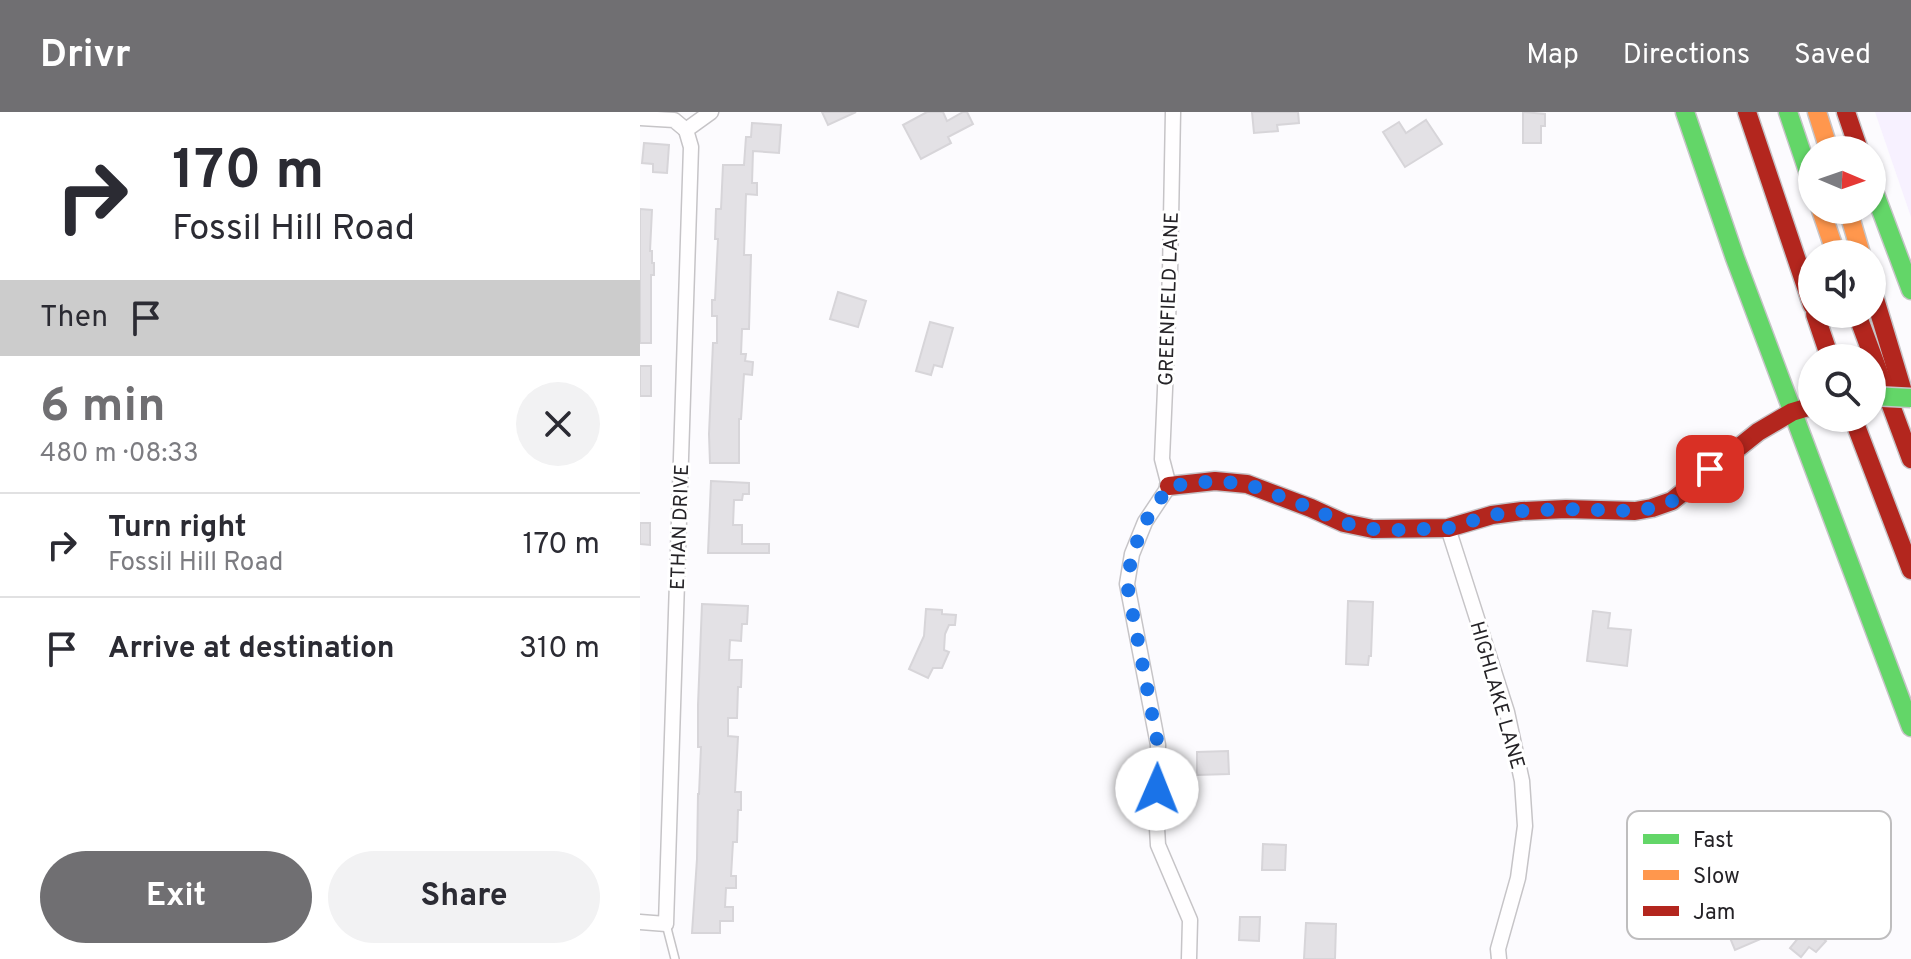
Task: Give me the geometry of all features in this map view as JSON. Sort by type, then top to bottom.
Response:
[{"type":"main road","points":[[1685,112],[1735,258],[1911,727]]},
{"type":"main road","points":[[1747,112],[1798,263]]},
{"type":"main road","points":[[1788,112],[1798,142]]},
{"type":"main road","points":[[1817,112],[1825,136]]},
{"type":"main road","points":[[1846,112],[1854,136]]},
{"type":"main road","points":[[1886,223],[1911,290]]},
{"type":"main road","points":[[1862,328],[1911,459]]},
{"type":"main road","points":[[1884,328],[1911,417]]},
{"type":"main road","points":[[1886,397],[1911,398]]},
{"type":"main road","points":[[1169,486],[1215,481],[1247,484],[1344,523],[1373,529],[1448,528],[1492,515],[1522,511],[1635,511],[1672,501],[1758,432],[1798,410]]},
{"type":"main road","points":[[1858,432],[1911,570]]},
{"type":"street","points":[[640,118],[674,120],[686,130],[711,112]]},
{"type":"street","name":"GREENFIELD LANE","points":[[1169,486],[1162,459],[1173,112]]},
{"type":"street","name":"ETHAN DRIVE","points":[[666,924],[691,147],[686,130]]},
{"type":"street","points":[[1169,486],[1145,522],[1132,554],[1127,584],[1158,745],[1158,845],[1190,920],[1189,959]]},
{"type":"street","name":"HIGHLAKE LANE","points":[[1448,528],[1507,712],[1522,781],[1525,826],[1518,878],[1498,949],[1499,959]]},
{"type":"street","points":[[640,922],[666,924]]},
{"type":"lane","points":[[666,924],[675,959]]},
{"type":"shaded area","points":[[1875,112],[1911,112],[1911,217],[1886,136],[1883,136]]},
{"type":"building","points":[[822,112],[856,112],[828,125]]},
{"type":"building","points":[[927,112],[943,112],[947,121],[967,112],[973,124],[948,137],[951,143],[921,159],[903,125]]},
{"type":"building","points":[[1252,112],[1298,112],[1299,123],[1277,125],[1278,131],[1254,133]]},
{"type":"building","points":[[1523,112],[1545,114],[1541,143],[1523,143]]},
{"type":"building","points":[[1426,120],[1442,144],[1405,167],[1383,132],[1399,122],[1406,133]]},
{"type":"building","points":[[752,123],[781,125],[779,153],[753,151],[752,183],[757,183],[757,195],[746,194],[744,255],[751,255],[749,329],[742,329],[741,354],[746,354],[745,361],[753,362],[752,375],[744,374],[739,419],[739,463],[710,463],[713,343],[717,343],[717,316],[712,316],[718,239],[715,239],[716,209],[721,209],[723,165],[744,165],[746,137],[751,137]]},
{"type":"building","points":[[644,143],[669,145],[667,173],[653,172],[653,164],[642,163]]},
{"type":"building","points":[[640,209],[652,210],[650,251],[654,275],[651,275],[651,343],[640,343]]},
{"type":"building","points":[[838,292],[866,301],[858,327],[830,319]]},
{"type":"building","points":[[930,322],[953,328],[942,367],[934,365],[931,375],[916,371]]},
{"type":"building","points":[[640,366],[651,366],[651,396],[640,396]]},
{"type":"building","points":[[711,481],[749,483],[749,494],[743,494],[742,500],[734,500],[733,525],[742,525],[742,544],[769,544],[769,553],[708,553]]},
{"type":"building","points":[[640,523],[650,523],[650,545],[640,544]]},
{"type":"building","points":[[1348,601],[1373,602],[1368,665],[1346,664]]},
{"type":"building","points":[[702,604],[748,606],[747,624],[742,624],[741,641],[730,640],[729,660],[742,660],[737,718],[728,718],[728,736],[738,737],[735,792],[741,792],[741,810],[738,810],[737,842],[733,842],[731,876],[736,876],[736,888],[726,888],[725,907],[733,907],[733,921],[720,921],[720,933],[692,933],[701,747],[698,747],[698,705]]},
{"type":"building","points":[[926,609],[956,615],[955,625],[949,625],[945,634],[944,650],[949,652],[942,668],[933,668],[928,678],[909,669],[924,636]]},
{"type":"building","points":[[1593,611],[1610,613],[1608,628],[1631,630],[1627,666],[1587,661]]},
{"type":"building","points":[[1228,751],[1229,774],[1197,775],[1197,752]]},
{"type":"building","points":[[1263,844],[1286,845],[1285,870],[1262,870]]},
{"type":"building","points":[[1240,917],[1260,917],[1259,941],[1239,940]]},
{"type":"building","points":[[1306,923],[1336,924],[1335,959],[1304,959]]},
{"type":"building","points":[[1730,939],[1761,939],[1735,950]]},
{"type":"building","points":[[1797,939],[1826,941],[1816,952],[1809,947],[1801,957],[1790,948]]},
{"type":"traffic: fast","points":[[1685,112],[1735,258],[1911,727]]},
{"type":"traffic: fast","points":[[1788,112],[1798,142]]},
{"type":"traffic: fast","points":[[1886,223],[1911,290]]},
{"type":"traffic: fast","points":[[1886,397],[1911,398]]},
{"type":"traffic: slow","points":[[1817,112],[1825,136]]},
{"type":"traffic: slow","points":[[1826,224],[1831,240]]},
{"type":"traffic: slow","points":[[1852,224],[1857,240]]},
{"type":"traffic: jam","points":[[1747,112],[1798,263]]},
{"type":"traffic: jam","points":[[1846,112],[1854,136]]},
{"type":"traffic: jam","points":[[1820,328],[1825,344]]},
{"type":"traffic: jam","points":[[1862,328],[1911,459]]},
{"type":"traffic: jam","points":[[1884,328],[1904,395]]},
{"type":"traffic: jam","points":[[1169,486],[1215,481],[1247,484],[1344,523],[1373,529],[1448,528],[1492,515],[1522,511],[1635,511],[1672,501],[1758,432],[1798,410]]},
{"type":"traffic: jam","points":[[1858,432],[1911,570]]},
{"type":"route","points":[[1157,789],[1158,745],[1127,584],[1132,554],[1145,522],[1169,486],[1215,481],[1247,484],[1344,523],[1373,529],[1402,530],[1448,528],[1492,515],[1522,511],[1635,511],[1652,508],[1672,501],[1710,469]]}]
